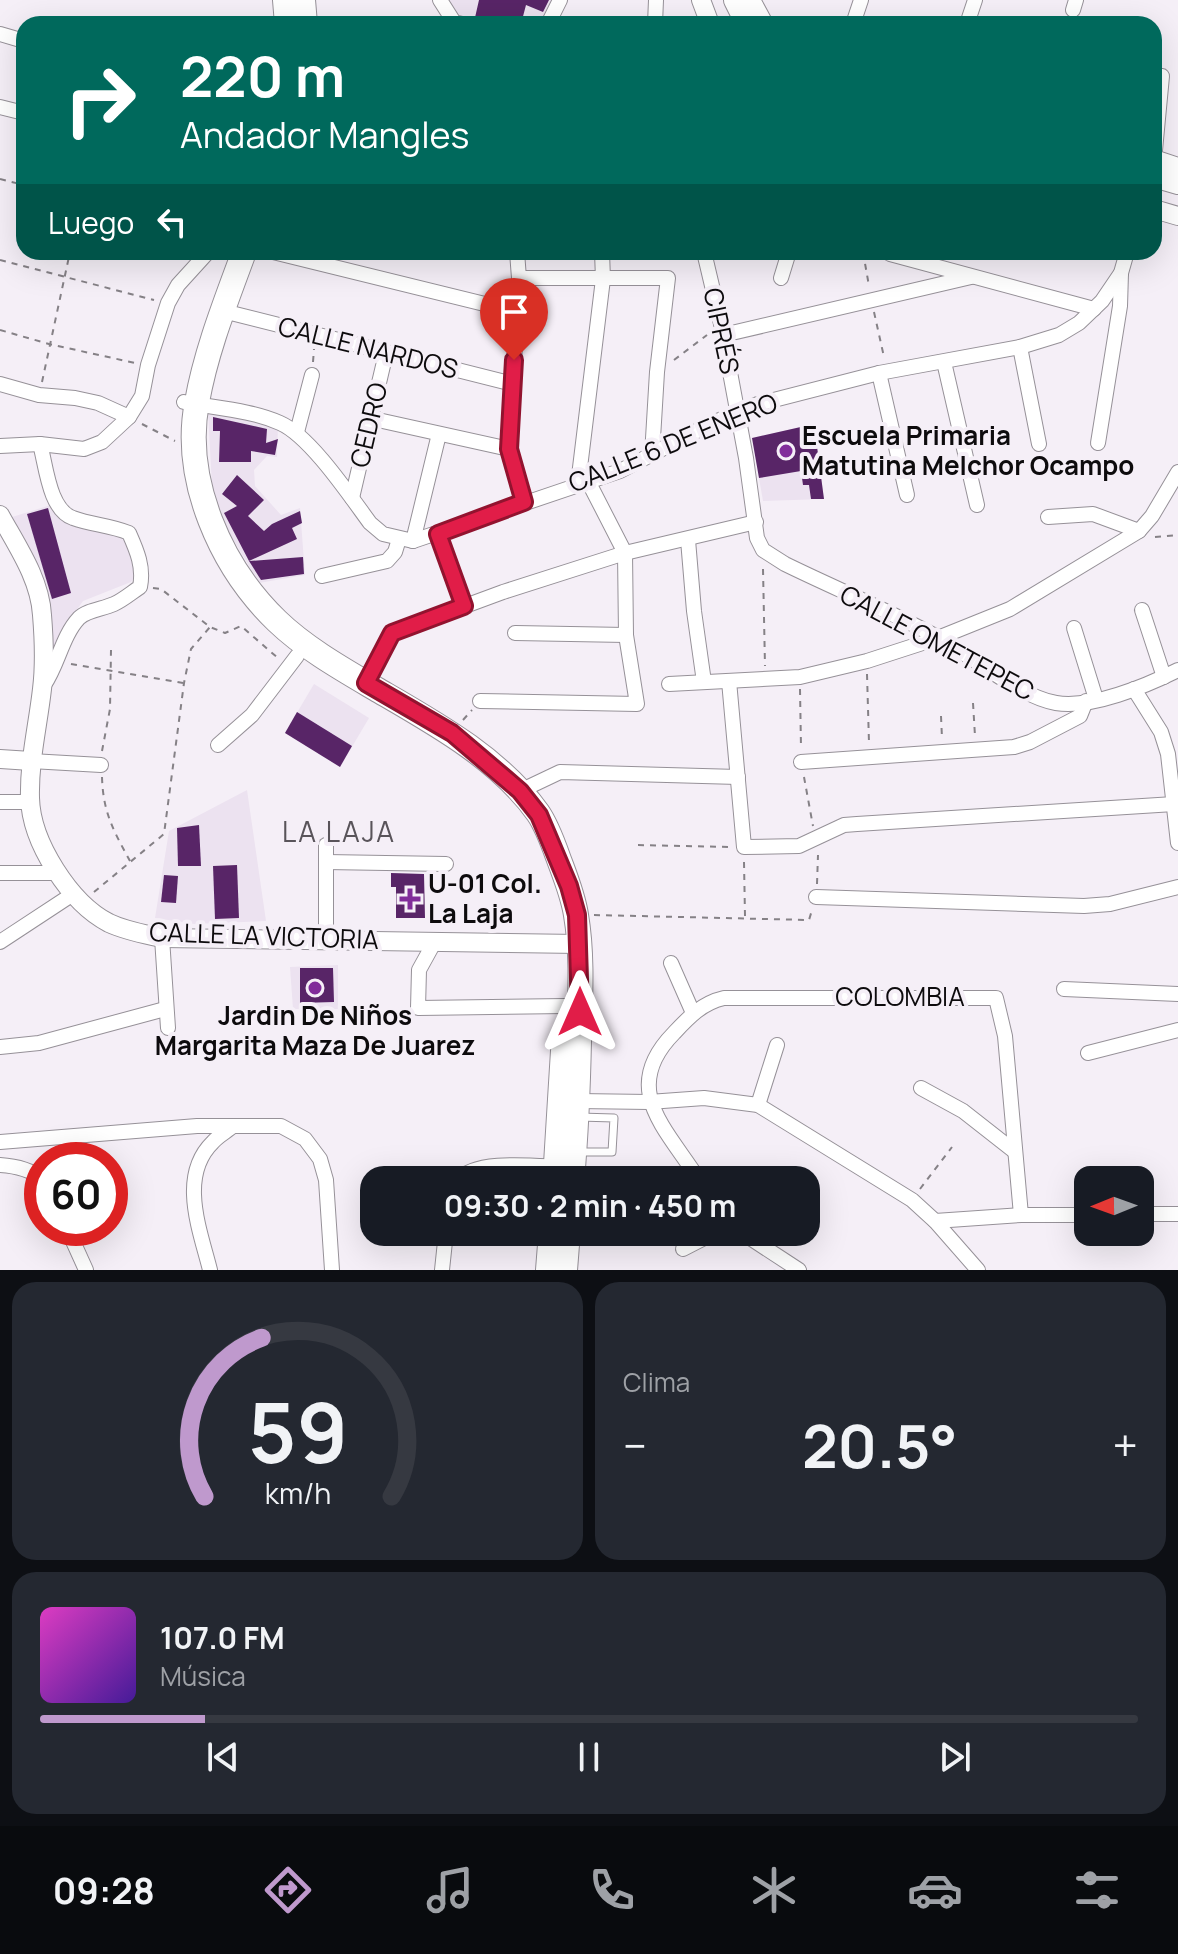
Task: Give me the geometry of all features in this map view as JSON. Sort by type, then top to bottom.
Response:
[{"type":"main road","points":[[227,260],[192,361],[184,445],[197,519],[209,550],[232,589],[292,662],[425,735],[486,779],[512,806],[536,841],[552,879],[581,982],[577,1109],[565,1166]]},
{"type":"main road","points":[[241,260],[190,403],[199,481],[209,517],[240,576],[276,620],[306,645],[452,733],[520,791],[539,815],[569,886],[577,915],[571,944],[566,1006],[565,1166]]},
{"type":"main road","points":[[548,1270],[550,1246]]},
{"type":"main road","points":[[565,1270],[567,1246]]},
{"type":"street","points":[[0,446],[40,444],[84,449],[102,442],[129,417],[142,396],[148,365],[168,303],[178,285],[201,260]]},
{"type":"street","points":[[306,260],[517,312]]},
{"type":"street","points":[[518,260],[509,449],[524,502]]},
{"type":"street","points":[[480,701],[637,704],[626,635],[625,553],[583,482],[602,260]]},
{"type":"street","name":"CIPRÉS","points":[[706,260],[722,329],[757,538],[763,550]]},
{"type":"street","points":[[781,278],[787,260]]},
{"type":"street","points":[[911,260],[1094,309]]},
{"type":"street","name":"CALLE 6 DE ENERO","points":[[406,540],[438,534],[620,471],[737,411],[883,372],[1020,347],[1059,335],[1094,309],[1121,273],[1125,260]]},
{"type":"street","points":[[1098,443],[1120,306],[1121,273]]},
{"type":"street","points":[[722,329],[971,277]]},
{"type":"street","points":[[519,278],[668,278],[657,372],[652,455]]},
{"type":"street","name":"CALLE NARDOS","points":[[223,311],[513,384]]},
{"type":"street","points":[[1020,347],[1039,444]]},
{"type":"street","name":"CEDRO","points":[[352,498],[386,353]]},
{"type":"street","points":[[944,362],[977,505]]},
{"type":"street","points":[[883,372],[907,495]]},
{"type":"street","points":[[297,432],[312,375]]},
{"type":"street","points":[[0,384],[39,395],[98,403],[129,417]]},
{"type":"street","points":[[190,403],[262,417],[297,432],[370,523],[383,534],[406,540]]},
{"type":"street","points":[[369,418],[509,449]]},
{"type":"street","points":[[322,576],[387,561],[406,540],[439,434]]},
{"type":"street","points":[[40,444],[61,510],[71,518],[111,525],[129,533],[139,554],[142,576],[140,587],[114,604],[81,616],[69,632],[58,661],[43,686]]},
{"type":"street","points":[[669,684],[800,677],[867,661],[938,638],[1010,609],[1139,531],[1152,516],[1178,472]]},
{"type":"street","points":[[1048,517],[1093,514],[1139,531]]},
{"type":"street","name":"CALLE LA VICTORIA","points":[[0,515],[29,568],[42,612],[43,686],[31,761],[29,802],[38,836],[58,873],[77,898],[108,922],[162,938],[571,944]]},
{"type":"street","points":[[366,683],[392,633],[503,592],[625,553],[756,522]]},
{"type":"street","points":[[438,534],[464,606]]},
{"type":"street","points":[[688,540],[704,682]]},
{"type":"street","name":"CALLE OMETEPEC","points":[[763,550],[785,564],[938,638],[1038,698],[1057,703],[1091,700],[1134,689],[1171,674]]},
{"type":"street","points":[[1142,610],[1171,674]]},
{"type":"street","points":[[801,762],[1014,747],[1030,742],[1080,716],[1091,700],[1074,628]]},
{"type":"street","points":[[515,633],[626,635]]},
{"type":"street","points":[[218,745],[252,715],[292,662]]},
{"type":"street","points":[[729,681],[744,847],[799,846],[844,825],[1174,804]]},
{"type":"street","points":[[1134,689],[1161,732],[1174,774],[1178,843]]},
{"type":"street","points":[[0,759],[101,765]]},
{"type":"street","points":[[520,791],[560,772],[738,777]]},
{"type":"street","points":[[0,802],[29,802]]},
{"type":"street","points":[[326,845],[326,939]]},
{"type":"street","points":[[326,862],[446,864]]},
{"type":"street","points":[[0,873],[58,873]]},
{"type":"street","points":[[816,897],[1084,906],[1110,904],[1178,887]]},
{"type":"street","points":[[0,942],[77,898]]},
{"type":"street","points":[[162,938],[168,1028]]},
{"type":"street","points":[[435,941],[419,970],[418,1008],[566,1006]]},
{"type":"street","points":[[671,963],[693,1013]]},
{"type":"street","points":[[1064,989],[1178,994]]},
{"type":"street","name":"COLOMBIA","points":[[649,1102],[648,1078],[652,1061],[661,1046],[693,1013],[709,1002],[724,998],[996,998],[1005,1036],[1021,1215]]},
{"type":"street","points":[[0,1047],[39,1043],[165,1009]]},
{"type":"street","points":[[1088,1053],[1178,1030]]},
{"type":"street","points":[[758,1105],[777,1045]]},
{"type":"street","points":[[921,1088],[963,1111],[1014,1151]]},
{"type":"street","points":[[577,1109],[704,1098],[758,1105],[912,1200],[978,1270]]},
{"type":"street","points":[[649,1102],[690,1166]]},
{"type":"street","points":[[0,1142],[197,1126],[281,1126],[305,1139],[320,1159],[326,1180],[332,1270]]},
{"type":"street","points":[[210,1270],[193,1202],[194,1183],[200,1160],[211,1143],[233,1126]]},
{"type":"street","points":[[0,1165],[24,1169]]},
{"type":"street","points":[[1154,1214],[1178,1214]]},
{"type":"street","points":[[935,1221],[1074,1215]]},
{"type":"street","points":[[75,1246],[86,1270]]},
{"type":"street","points":[[442,1270],[445,1246]]},
{"type":"street","points":[[683,1249],[689,1246]]},
{"type":"street","points":[[762,1246],[799,1270]]},
{"type":"lane","points":[[565,1166],[612,1152],[614,1118],[577,1109]]},
{"type":"path","points":[[0,260],[168,303]]},
{"type":"path","points":[[39,395],[68,260]]},
{"type":"path","points":[[864,260],[883,372]]},
{"type":"path","points":[[657,372],[722,329]]},
{"type":"path","points":[[0,330],[148,365]]},
{"type":"path","points":[[312,375],[316,335]]},
{"type":"path","points":[[129,417],[184,445]]},
{"type":"path","points":[[1139,531],[1157,538],[1178,535]]},
{"type":"path","points":[[763,550],[765,679]]},
{"type":"path","points":[[140,587],[161,589],[210,627],[225,633],[241,626],[292,662]]},
{"type":"path","points":[[77,898],[164,834],[191,649],[210,627]]},
{"type":"path","points":[[58,661],[109,673],[184,683]]},
{"type":"path","points":[[867,661],[869,757]]},
{"type":"path","points":[[452,733],[480,701]]},
{"type":"path","points":[[973,703],[976,749]]},
{"type":"path","points":[[941,716],[942,751]]},
{"type":"path","points":[[577,915],[809,920],[816,897],[818,836]]},
{"type":"path","points":[[638,845],[744,847],[745,917]]},
{"type":"path","points":[[912,1200],[952,1147]]},
{"type":"shaded area","points":[[450,0],[555,0],[547,16],[457,16]]},
{"type":"shaded area","points":[[208,412],[278,425],[277,457],[267,456],[254,470],[255,486],[281,515],[300,508],[305,575],[259,583],[213,505]]},
{"type":"shaded area","name":"Escuela Primaria Matutina Melchor Ocampo","points":[[814,424],[824,499],[763,501],[752,438]]},
{"type":"shaded area","points":[[54,504],[128,533],[135,576],[131,582],[83,601],[64,627],[53,663],[50,612],[9,518]]},
{"type":"shaded area","points":[[314,684],[369,718],[340,767],[285,733]]},
{"type":"shaded area","points":[[247,790],[266,921],[194,924],[155,918],[169,831]]},
{"type":"shaded area","name":"Jardin De Niños Margarita Maza De Juarez","points":[[338,965],[338,1009],[293,1009],[290,967]]},
{"type":"building","points":[[479,0],[549,0],[543,12],[526,5],[523,16],[475,16]]},
{"type":"building","points":[[213,417],[267,429],[266,443],[278,439],[275,455],[251,451],[251,462],[219,462],[220,431],[213,431]]},
{"type":"building","name":"Escuela Primaria Matutina Melchor Ocampo","points":[[814,424],[824,499],[811,499],[809,485],[803,485],[801,471],[759,478],[752,438]]},
{"type":"building","points":[[237,475],[264,500],[248,516],[264,531],[300,511],[302,523],[292,528],[297,539],[249,561],[224,513],[237,506],[222,494]]},
{"type":"building","points":[[48,508],[71,593],[52,599],[27,514]]},
{"type":"building","points":[[303,557],[304,574],[261,580],[249,561]]},
{"type":"building","points":[[297,712],[352,746],[340,767],[285,733]]},
{"type":"building","points":[[199,825],[201,866],[178,866],[177,828]]},
{"type":"building","points":[[237,865],[239,918],[215,919],[213,866]]},
{"type":"building","name":"U-01 Col. La Laja","points":[[391,873],[424,874],[425,918],[396,918],[396,887],[391,887]]},
{"type":"building","points":[[164,875],[178,876],[176,903],[161,902]]},
{"type":"building","points":[[300,968],[333,968],[334,1002],[300,1003]]},
{"type":"place","name":"Escuela Primaria Matutina Melchor Ocampo","points":[[786,451]]},
{"type":"place","name":"U-01 Col. La Laja","points":[[410,899]]},
{"type":"place","name":"Jardin De Niños Margarita Maza De Juarez","points":[[315,988]]},
{"type":"district","name":"LA LAJA","points":[[339,832]]},
{"type":"route","points":[[514,360],[509,449],[524,502],[438,534],[464,606],[392,633],[366,683],[452,733],[520,791],[539,815],[569,886],[577,915],[580,1012]]}]
